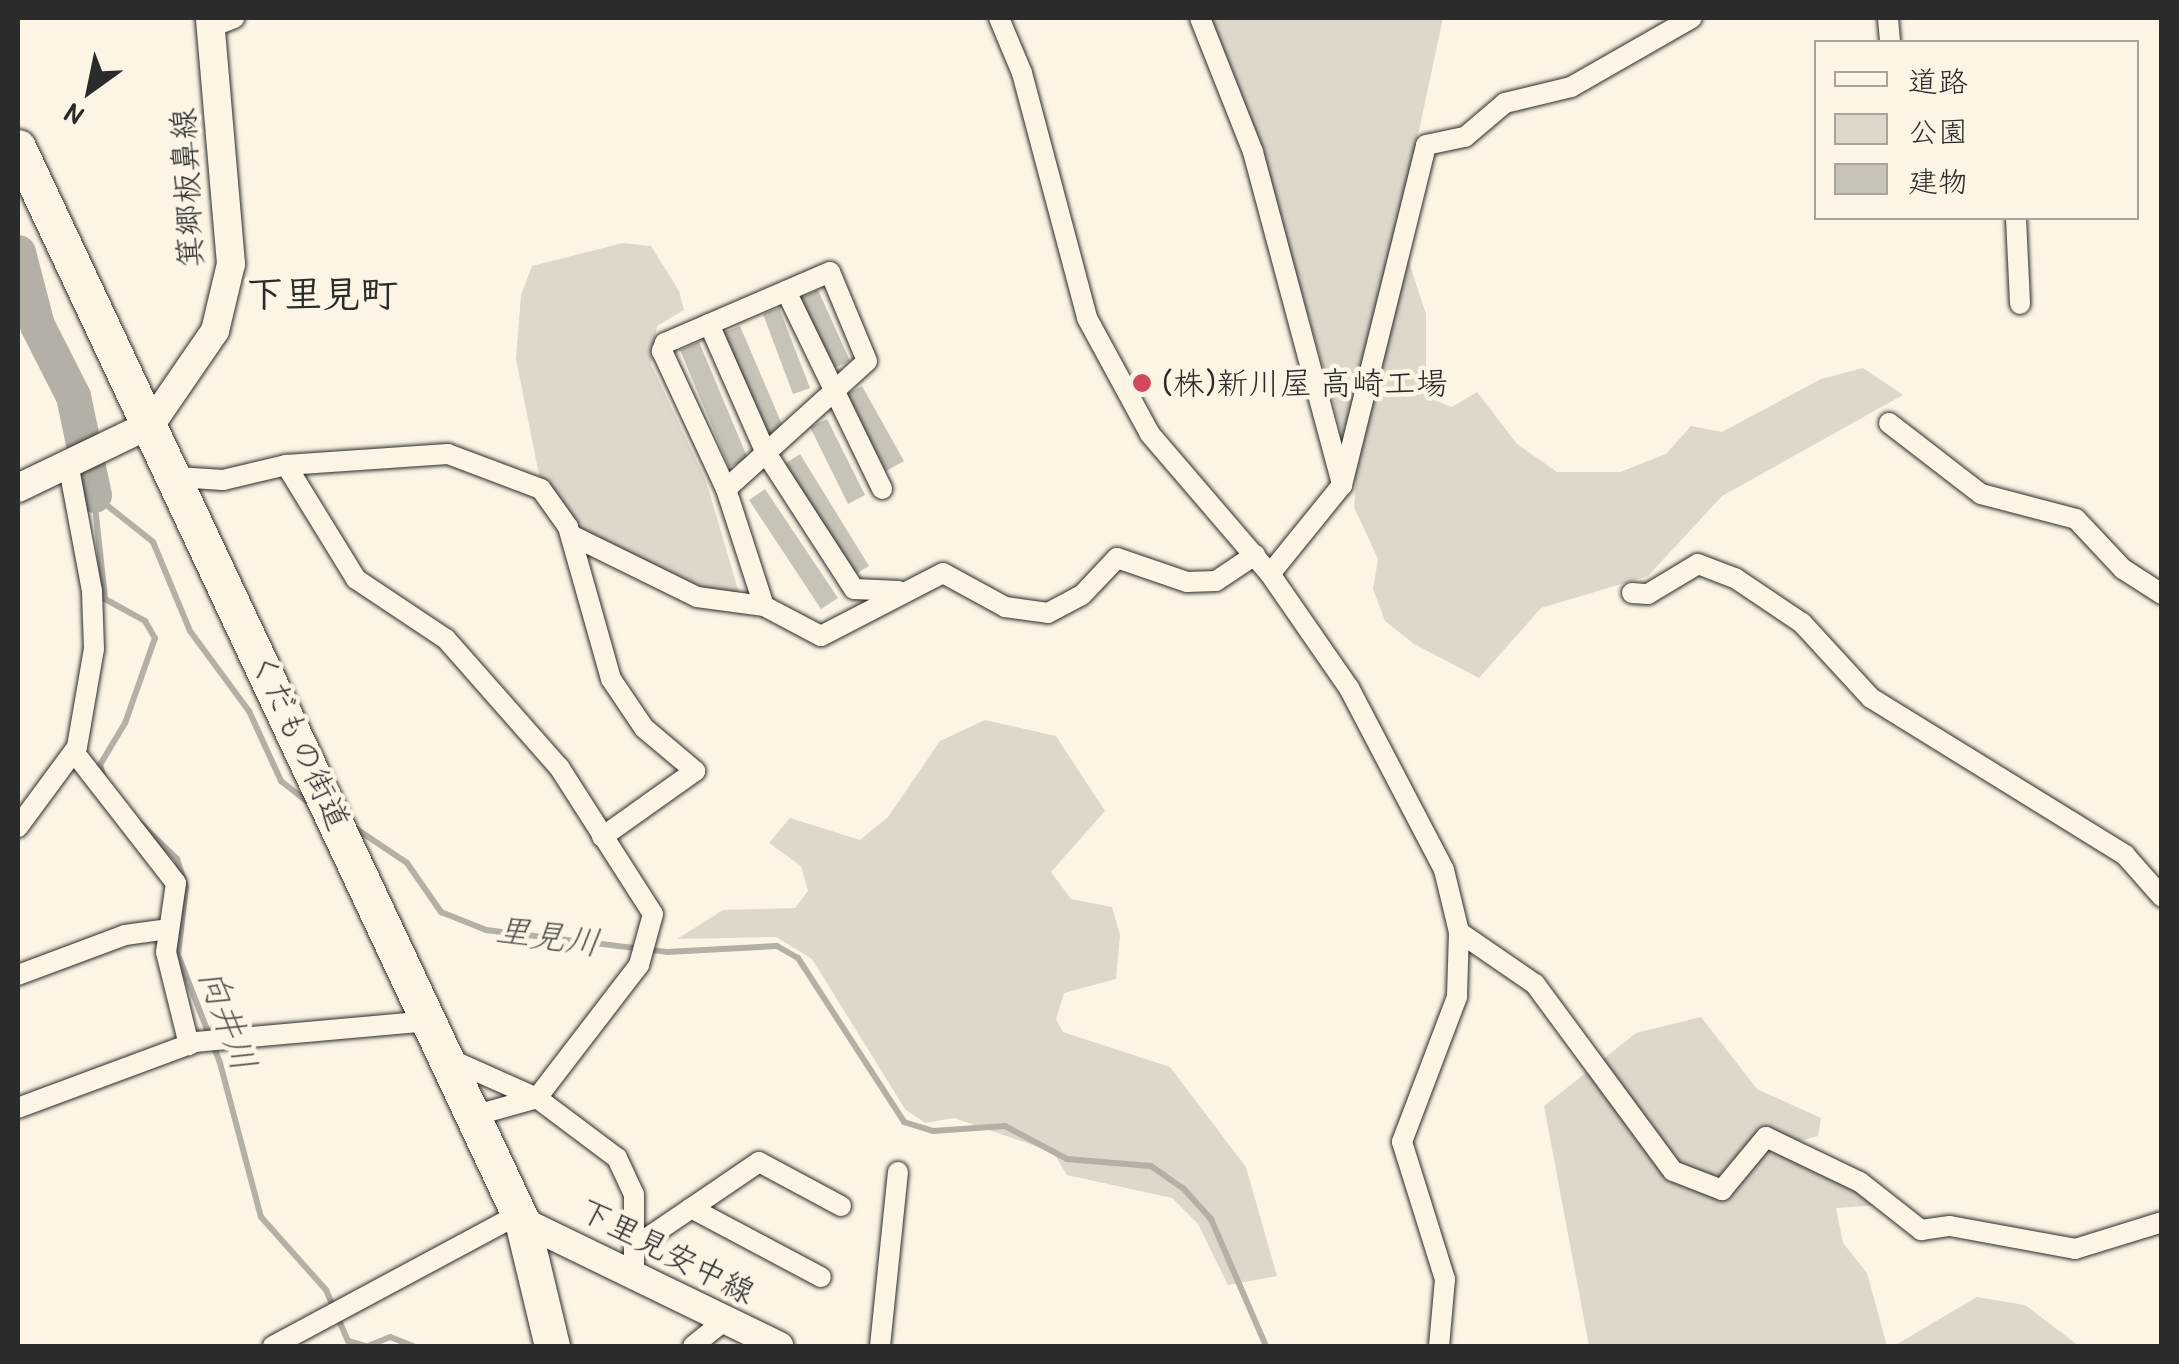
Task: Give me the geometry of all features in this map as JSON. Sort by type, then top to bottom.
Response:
[{"type":"highway","name":"くだもの街道","points":[[18,146],[177,477],[522,1220],[552,1346]]},
{"type":"main road","name":"箕郷板鼻線","points":[[18,488],[81,462],[150,424],[216,331],[228,278],[218,21]]},
{"type":"main road","name":"下里見安中線","points":[[522,1220],[634,1260],[724,1321],[779,1346]]},
{"type":"street","points":[[999,18],[1022,73],[1086,318],[1150,434],[1270,574],[1396,766],[1444,870],[1459,932],[1452,1025],[1402,1142],[1445,1279],[1438,1346]]},
{"type":"street","points":[[1200,18],[1252,152],[1342,485]]},
{"type":"street","points":[[1270,574],[1342,485],[1426,145],[1465,138],[1505,103],[1572,86],[1692,18]]},
{"type":"street","points":[[2016,220],[2020,304]]},
{"type":"street","points":[[726,489],[867,360],[830,272],[709,324],[662,351],[726,489],[764,606]]},
{"type":"street","points":[[786,291],[882,489]]},
{"type":"street","points":[[709,324],[766,453],[854,589],[900,591]]},
{"type":"street","points":[[1888,422],[1982,494],[2076,519],[2123,569],[2162,594]]},
{"type":"street","points":[[177,477],[223,480],[286,465],[448,454],[540,489],[571,535],[611,679],[644,728],[695,771],[602,837]]},
{"type":"street","points":[[18,828],[74,752],[94,649],[81,462]]},
{"type":"street","points":[[286,465],[356,578],[446,638],[558,767],[649,901],[650,931],[639,965],[538,1098],[473,1116]]},
{"type":"street","points":[[571,535],[697,597],[764,606],[822,636],[900,591],[943,573],[1005,607],[1048,613],[1082,595],[1118,558],[1187,582],[1216,581],[1254,555]]},
{"type":"street","points":[[1632,593],[1648,594],[1698,564],[1735,578],[1802,624],[1871,698],[2125,855],[2162,897]]},
{"type":"street","points":[[74,752],[112,812],[166,864],[176,898],[166,952],[189,1044]]},
{"type":"street","points":[[18,975],[125,935],[168,929]]},
{"type":"street","points":[[1459,932],[1535,984],[1673,1171],[1722,1190],[1766,1137],[1834,1167],[1921,1230],[1950,1226],[2075,1249],[2162,1222]]},
{"type":"street","points":[[18,1108],[189,1044],[430,1021]]},
{"type":"street","points":[[446,1058],[538,1098],[617,1158],[634,1194],[634,1260]]},
{"type":"street","points":[[634,1260],[691,1208],[759,1162],[841,1206]]},
{"type":"street","points":[[880,1346],[898,1172]]},
{"type":"street","points":[[691,1208],[821,1277]]},
{"type":"street","points":[[273,1346],[510,1218],[522,1220]]},
{"type":"street","points":[[694,1346],[724,1321]]},
{"type":"green space","points":[[1207,18],[1443,18],[1407,187],[1407,256],[1426,314],[1426,397],[1452,407],[1477,392],[1517,444],[1557,472],[1620,472],[1666,454],[1691,426],[1722,432],[1821,379],[1863,368],[1903,395],[1722,496],[1648,576],[1541,608],[1479,678],[1414,644],[1385,621],[1373,589],[1378,559],[1354,507],[1356,483],[1265,164]]},
{"type":"green space","points":[[623,243],[651,246],[679,291],[684,310],[657,326],[651,364],[706,481],[739,593],[693,590],[579,529],[540,480],[516,359],[521,295],[532,266]]},
{"type":"green space","points":[[985,720],[1056,736],[1105,811],[1051,872],[1071,899],[1112,907],[1120,935],[1116,979],[1064,993],[1056,1019],[1063,1032],[1170,1067],[1246,1167],[1277,1276],[1228,1285],[1198,1224],[1172,1198],[1067,1175],[1053,1152],[954,1118],[925,1123],[905,1109],[812,959],[776,937],[677,939],[723,910],[795,908],[808,891],[801,866],[769,843],[790,818],[860,840],[888,817],[940,741]]},
{"type":"green space","points":[[1701,1017],[1757,1089],[1821,1118],[1818,1136],[1785,1145],[1881,1205],[1836,1208],[1843,1243],[1867,1273],[1887,1346],[1589,1346],[1544,1106],[1636,1033]]},
{"type":"green space","points":[[1977,1297],[2025,1305],[2079,1346],[1894,1346]]},
{"type":"building","points":[[818,290],[850,361],[832,369],[800,298]]},
{"type":"building","points":[[779,308],[810,388],[793,394],[763,314]]},
{"type":"building","points":[[740,326],[784,429],[767,437],[722,333]]},
{"type":"building","points":[[699,342],[748,459],[729,467],[680,350]]},
{"type":"building","points":[[862,386],[904,461],[886,471],[843,396]]},
{"type":"building","points":[[827,419],[865,495],[848,504],[810,427]]},
{"type":"building","points":[[800,454],[869,566],[852,576],[783,465]]},
{"type":"building","points":[[765,489],[838,598],[821,609],[749,500]]},
{"type":"waterway","name":"里見川","points":[[18,252],[37,325],[73,396],[94,495]]},
{"type":"waterway","name":"里見川","points":[[94,495],[153,542],[190,631],[249,711],[281,781],[310,804]]},
{"type":"waterway","name":"向井川","points":[[94,497],[105,599],[145,621],[155,638],[125,723],[100,765],[104,779]]},
{"type":"waterway","name":"向井川","points":[[140,823],[177,859],[186,887],[178,955],[220,1063],[261,1217],[326,1290],[348,1341],[365,1346]]},
{"type":"waterway","name":"里見川","points":[[352,826],[407,863],[441,912],[486,930],[667,952],[777,946],[798,958],[904,1122],[933,1131],[1005,1126],[1067,1159],[1151,1166],[1183,1188],[1211,1219],[1266,1346]]},
{"type":"waterway","name":"向井川","points":[[368,1346],[390,1337],[413,1346]]},
{"type":"place","name":"(株)新川屋 高崎工場","points":[[1142,383]]},
{"type":"district","name":"下里見町","points":[[322,294]]}]
